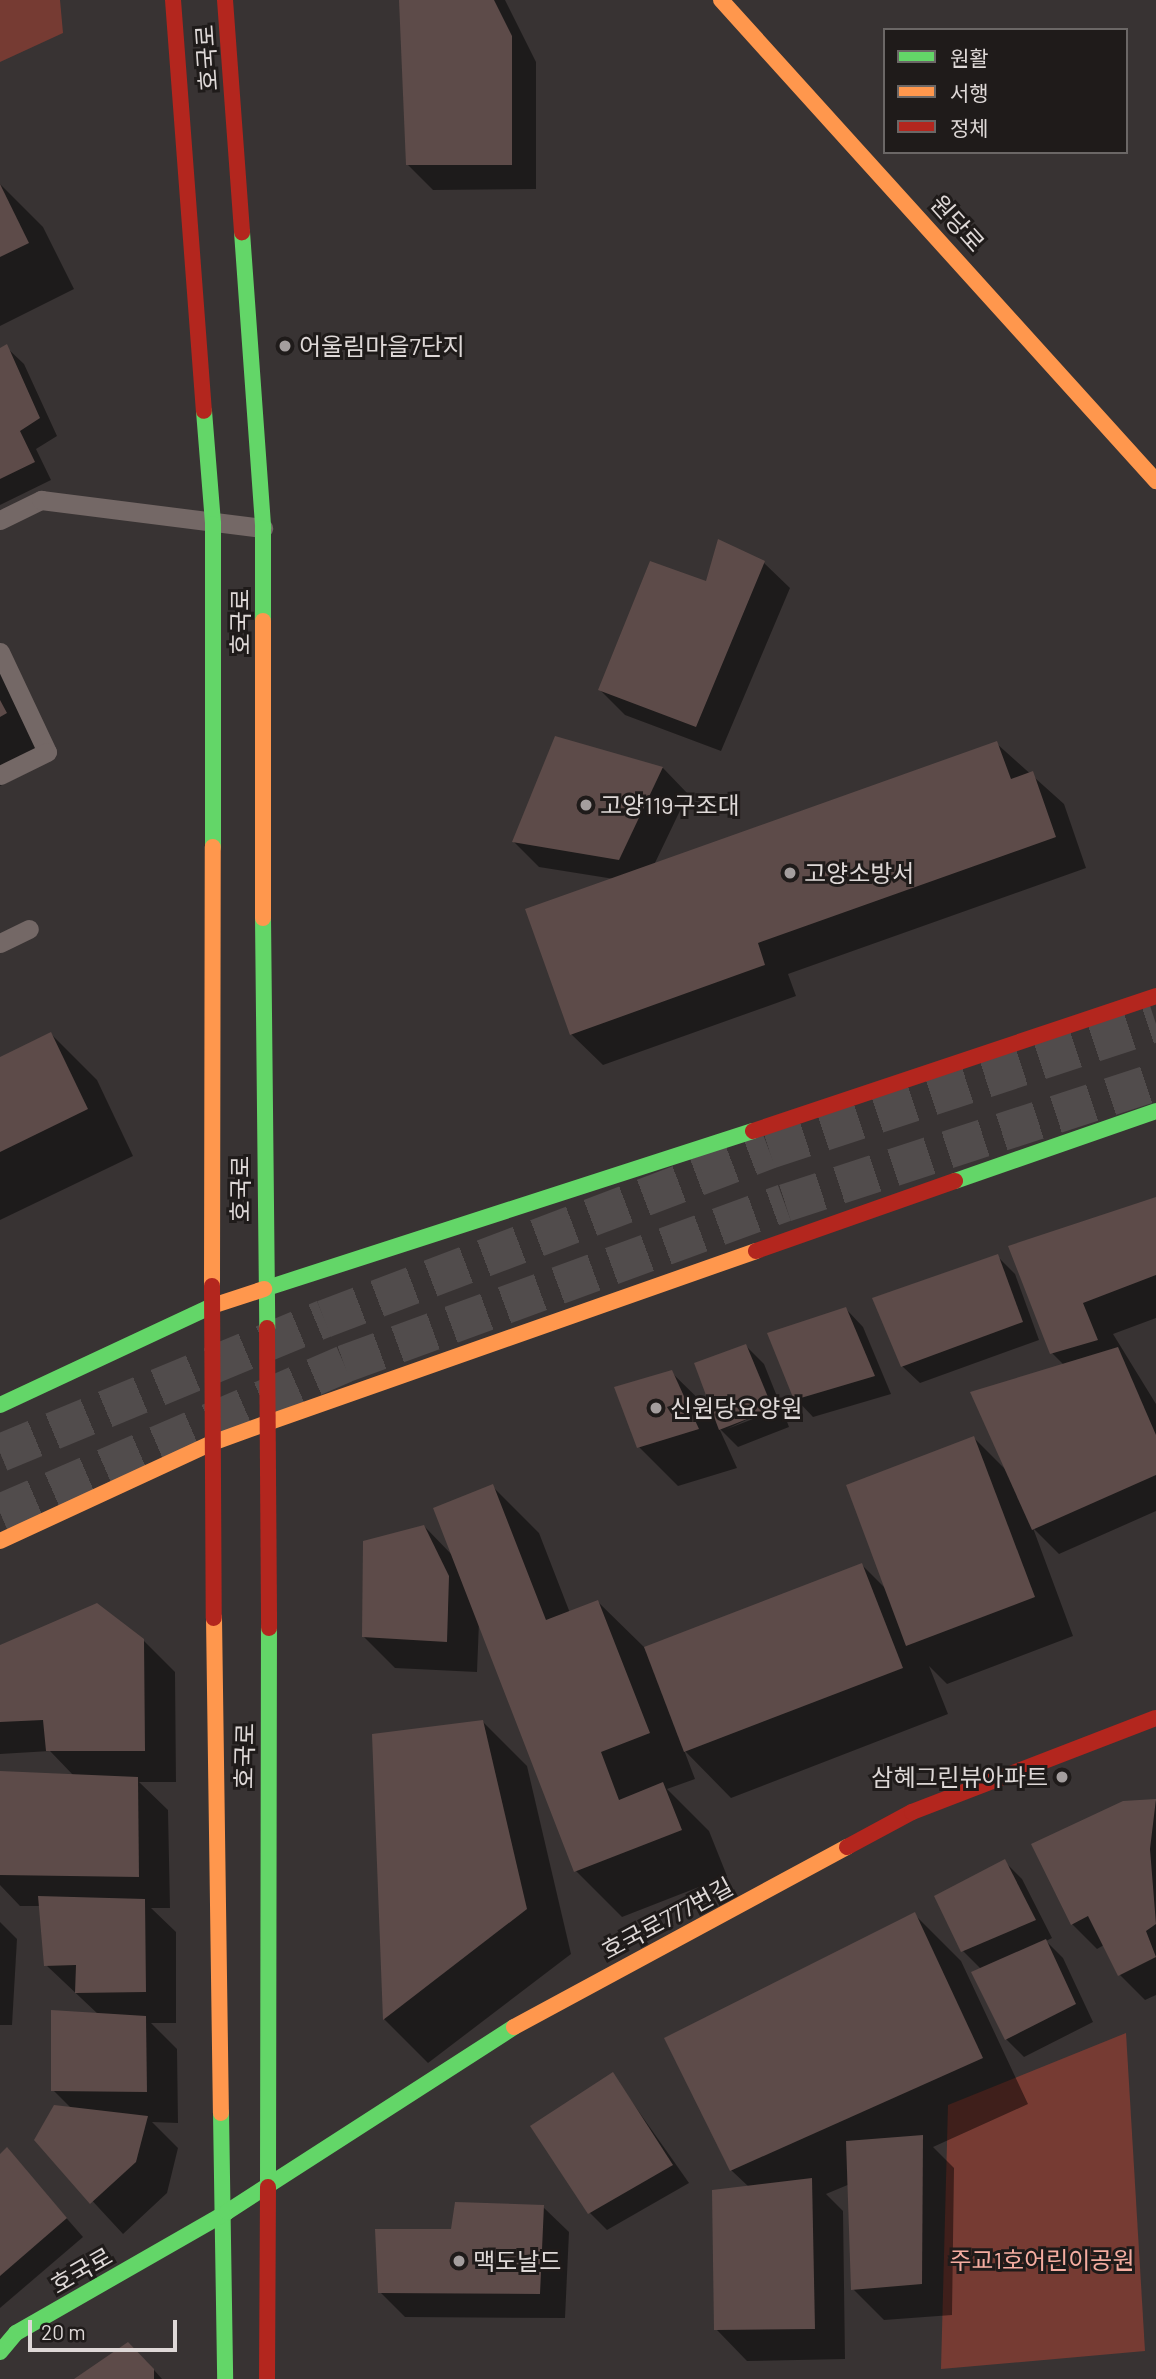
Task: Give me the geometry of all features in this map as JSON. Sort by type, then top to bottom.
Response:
[{"type":"main road","name":"호국로","points":[[173,0],[213,524],[215,941],[212,1443],[227,2212],[225,2379]]},
{"type":"main road","name":"호국로","points":[[225,0],[263,528],[264,1289],[270,1422],[262,2189],[267,2379]]},
{"type":"main road","name":"원당로","points":[[721,0],[838,121],[1156,481]]},
{"type":"main road","points":[[215,941],[231,993]]},
{"type":"main road","points":[[0,1405],[212,1306],[350,1266],[1156,996]]},
{"type":"main road","points":[[249,1021],[263,1006]]},
{"type":"main road","points":[[0,1541],[212,1443],[1156,1111]]},
{"type":"main road","name":"호국로777번길","points":[[227,2212],[522,2022],[912,1812],[1156,1718]]},
{"type":"main road","name":"호국로","points":[[0,2352],[16,2333],[227,2212]]},
{"type":"lane","points":[[0,520],[41,500],[213,524],[263,528]]},
{"type":"lane","points":[[0,652],[47,752],[0,775]]},
{"type":"lane","points":[[0,943],[29,929]]},
{"type":"green space","points":[[0,0],[60,0],[63,33],[0,62]]},
{"type":"green space","name":"주교1호어린이공원","points":[[1126,2033],[1145,2351],[941,2369],[948,2105]]},
{"type":"building","points":[[399,0],[494,0],[512,36],[512,165],[406,165]]},
{"type":"building","points":[[0,184],[29,243],[0,257]]},
{"type":"building","points":[[7,344],[40,418],[20,431],[35,462],[0,479],[0,348]]},
{"type":"building","points":[[718,539],[765,561],[696,727],[598,690],[650,561],[706,581]]},
{"type":"building","points":[[0,700],[7,713],[0,717]]},
{"type":"building","name":"고양119구조대","points":[[555,736],[663,767],[619,860],[512,842]]},
{"type":"building","name":"고양소방서","points":[[997,741],[1011,779],[1033,771],[1056,837],[758,943],[765,965],[570,1035],[525,909]]},
{"type":"building","points":[[51,1032],[88,1109],[0,1152],[0,1057]]},
{"type":"building","points":[[1156,1197],[1156,1275],[1083,1303],[1098,1340],[1050,1354],[1008,1246]]},
{"type":"building","points":[[998,1254],[1023,1322],[901,1367],[872,1298]]},
{"type":"building","points":[[846,1307],[875,1376],[794,1400],[767,1333]]},
{"type":"building","points":[[746,1344],[773,1409],[719,1430],[694,1363]]},
{"type":"building","points":[[1118,1347],[1156,1435],[1156,1475],[1032,1530],[970,1392]]},
{"type":"building","name":"신원당요양원","points":[[672,1370],[699,1429],[637,1448],[614,1387]]},
{"type":"building","points":[[974,1436],[1035,1597],[906,1646],[846,1485]]},
{"type":"building","points":[[493,1484],[546,1620],[598,1600],[650,1733],[601,1752],[619,1800],[663,1782],[682,1830],[574,1872],[433,1508]]},
{"type":"building","points":[[424,1525],[449,1576],[447,1642],[362,1637],[363,1541]]},
{"type":"building","points":[[862,1563],[903,1668],[684,1752],[644,1647]]},
{"type":"building","points":[[97,1603],[144,1639],[145,1751],[46,1751],[43,1720],[0,1722],[0,1645]]},
{"type":"building","points":[[483,1720],[527,1909],[383,2020],[372,1734]]},
{"type":"building","points":[[0,1771],[138,1777],[139,1877],[0,1875]]},
{"type":"building","points":[[1156,1799],[1150,1849],[1156,1924],[1146,1931],[1156,1957],[1118,1976],[1088,1916],[1071,1925],[1031,1844],[1123,1801]]},
{"type":"building","points":[[1005,1859],[1036,1920],[961,1952],[934,1896]]},
{"type":"building","points":[[38,1896],[145,1899],[146,1992],[75,1993],[76,1965],[44,1966]]},
{"type":"building","points":[[915,1912],[983,2058],[730,2171],[664,2038]]},
{"type":"building","points":[[1046,1939],[1076,2004],[1005,2040],[971,1972]]},
{"type":"building","points":[[51,2010],[146,2016],[147,2092],[51,2091]]},
{"type":"building","points":[[613,2072],[673,2165],[588,2214],[530,2126]]},
{"type":"building","points":[[54,2105],[148,2116],[136,2162],[90,2204],[34,2140]]},
{"type":"building","points":[[923,2135],[922,2284],[851,2290],[846,2141]]},
{"type":"building","points":[[7,2147],[67,2218],[0,2276],[0,2154]]},
{"type":"building","points":[[812,2178],[815,2329],[714,2330],[712,2190]]},
{"type":"building","name":"맥도날드","points":[[455,2202],[544,2205],[540,2294],[378,2293],[375,2229],[451,2229]]},
{"type":"building","points":[[128,2342],[154,2369],[154,2379],[74,2379]]},
{"type":"tunnel","points":[[0,1453],[324,1319],[769,1150],[1156,1023]]},
{"type":"tunnel","points":[[0,1513],[344,1364],[785,1203],[1156,1082]]},
{"type":"traffic: fast","points":[[242,232],[263,528],[263,621]]},
{"type":"traffic: fast","points":[[204,411],[213,524],[213,847]]},
{"type":"traffic: fast","points":[[263,918],[267,1328]]},
{"type":"traffic: fast","points":[[955,1181],[1156,1111]]},
{"type":"traffic: fast","points":[[264,1289],[753,1131]]},
{"type":"traffic: fast","points":[[0,1405],[212,1306]]},
{"type":"traffic: fast","points":[[268,2187],[269,1628]]},
{"type":"traffic: fast","points":[[0,2352],[16,2333],[227,2212],[514,2027]]},
{"type":"traffic: fast","points":[[221,2113],[225,2379]]},
{"type":"traffic: slow","points":[[721,0],[1156,481]]},
{"type":"traffic: slow","points":[[263,621],[263,918]]},
{"type":"traffic: slow","points":[[212,1286],[213,847]]},
{"type":"traffic: slow","points":[[270,1422],[756,1251]]},
{"type":"traffic: slow","points":[[212,1306],[264,1289]]},
{"type":"traffic: slow","points":[[212,1443],[270,1422]]},
{"type":"traffic: slow","points":[[0,1541],[212,1443]]},
{"type":"traffic: slow","points":[[214,1618],[221,2113]]},
{"type":"traffic: slow","points":[[514,2027],[847,1847]]},
{"type":"traffic: jam","points":[[173,0],[204,411]]},
{"type":"traffic: jam","points":[[225,0],[242,232]]},
{"type":"traffic: jam","points":[[753,1131],[1156,996]]},
{"type":"traffic: jam","points":[[756,1251],[955,1181]]},
{"type":"traffic: jam","points":[[212,1286],[214,1618]]},
{"type":"traffic: jam","points":[[267,1328],[269,1628]]},
{"type":"traffic: jam","points":[[847,1847],[912,1812],[1156,1718]]},
{"type":"traffic: jam","points":[[267,2379],[268,2187]]},
{"type":"place","name":"어울림마을7단지","points":[[285,346]]},
{"type":"place","name":"고양119구조대","points":[[586,805]]},
{"type":"place","name":"고양소방서","points":[[790,873]]},
{"type":"place","name":"신원당요양원","points":[[656,1408]]},
{"type":"place","name":"삼혜그린뷰아파트","points":[[1062,1777]]},
{"type":"place","name":"맥도날드","points":[[459,2261]]}]
